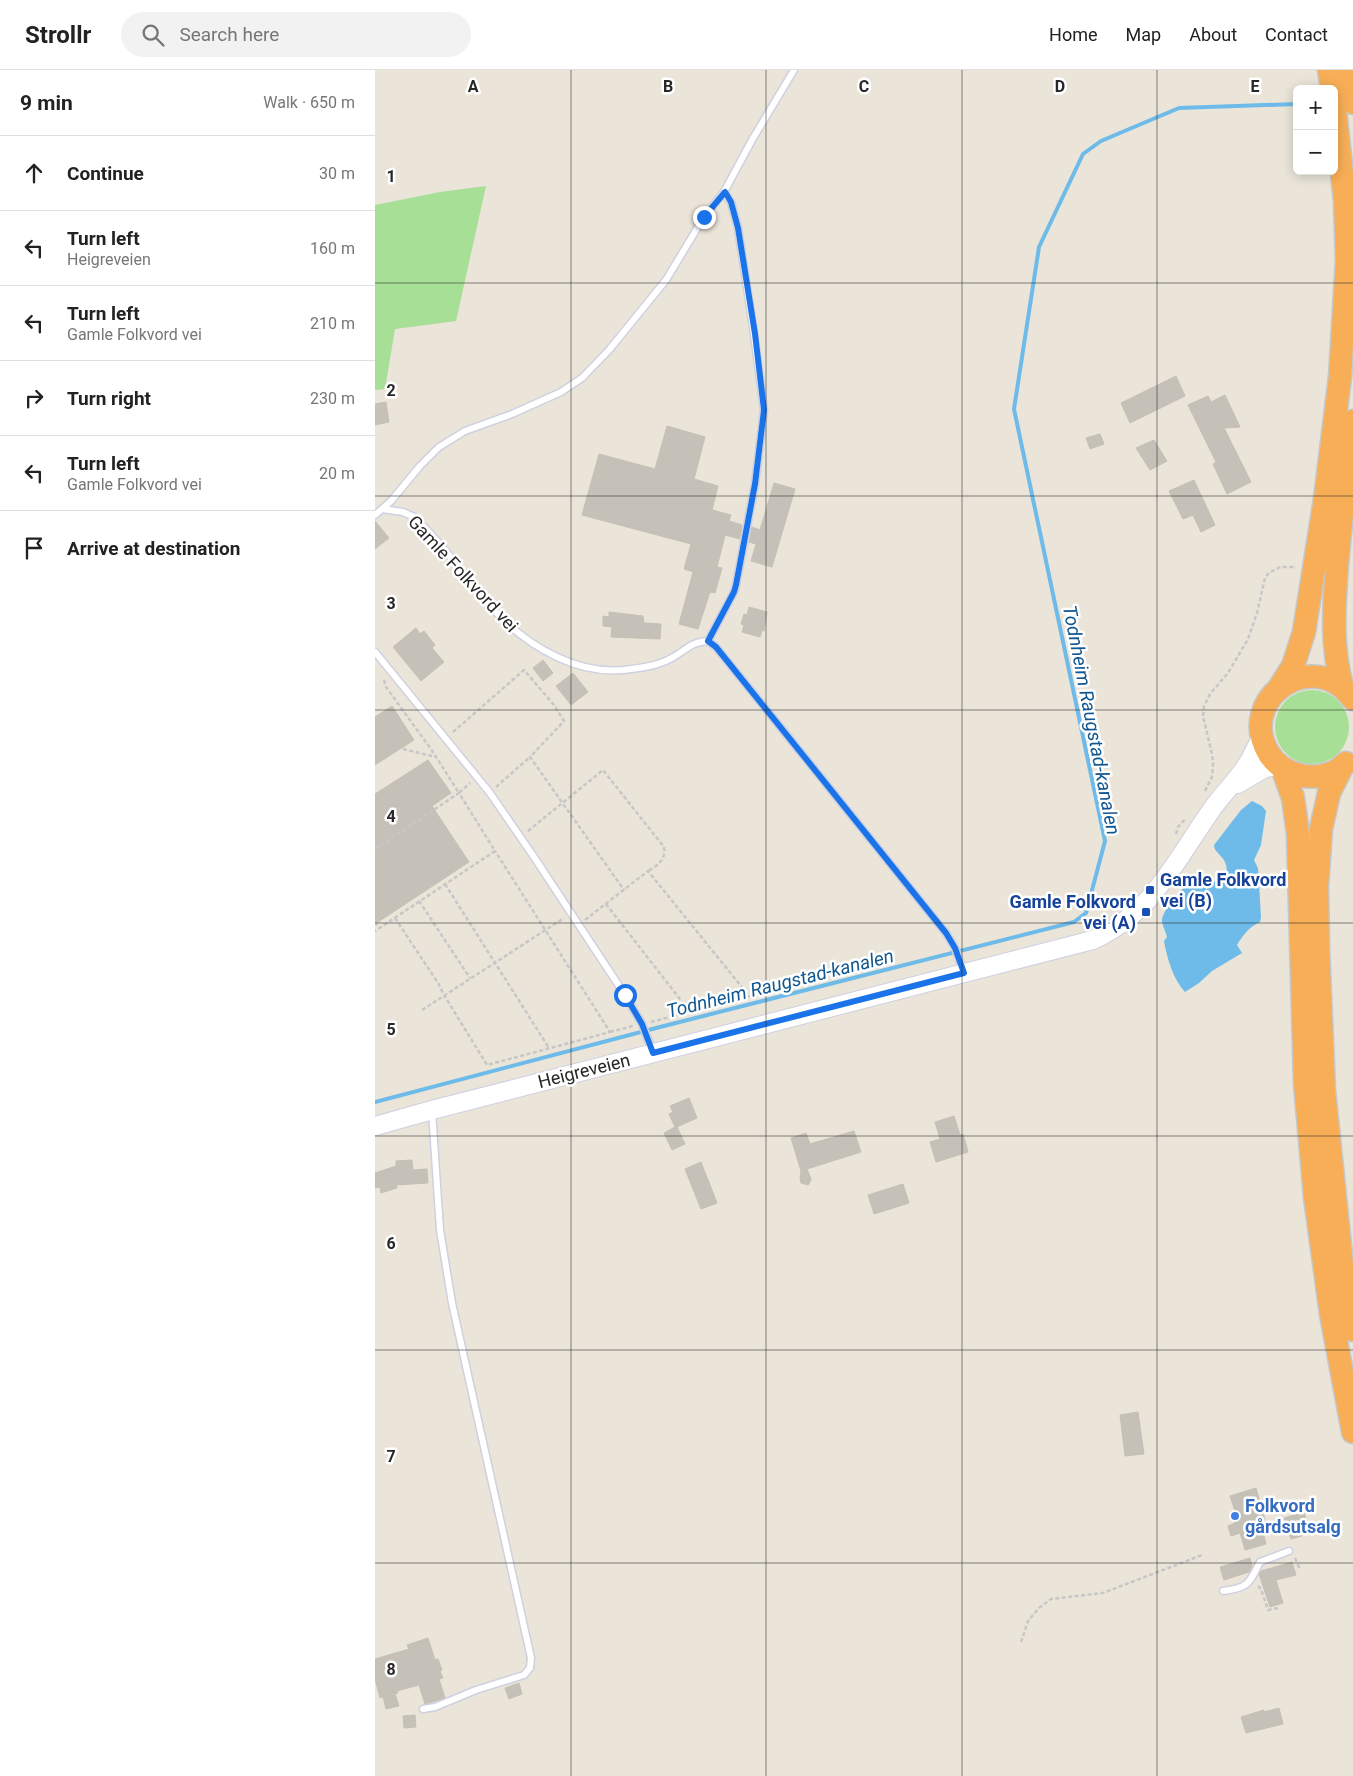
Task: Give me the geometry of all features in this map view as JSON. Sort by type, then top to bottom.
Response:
[{"type":"highway","points":[[1329,70],[1331,85]]},
{"type":"highway","points":[[1348,70],[1353,103]]},
{"type":"highway","points":[[1338,130],[1345,201],[1347,260],[1340,377],[1324,507],[1303,632],[1293,666],[1279,688],[1269,698],[1263,710],[1261,724],[1265,747],[1280,766],[1293,798],[1298,834],[1305,1083],[1315,1197],[1331,1314],[1353,1432]]},
{"type":"highway","points":[[1348,691],[1335,652],[1334,606],[1343,501],[1353,421]]},
{"type":"highway","points":[[1279,688],[1299,678],[1310,676],[1327,679],[1348,691]]},
{"type":"highway","points":[[1280,766],[1293,774],[1306,777],[1319,776],[1332,772],[1348,760]]},
{"type":"highway","points":[[1348,760],[1329,793],[1321,829],[1317,886],[1324,1091],[1343,1275],[1353,1330]]},
{"type":"main road","name":"Heigreveien","points":[[375,1126],[651,1046],[964,973],[1084,942],[1107,933],[1136,913],[1159,887],[1216,803],[1247,764],[1262,736]]},
{"type":"main road","name":"Heigreveien","points":[[1225,793],[1254,773],[1265,768],[1280,766]]},
{"type":"lane","points":[[375,515],[439,447],[465,431],[561,392],[582,378],[609,350],[658,290],[676,265],[704,217],[725,192],[752,140],[794,70]]},
{"type":"lane","points":[[725,192],[731,202],[738,228],[755,334],[764,410],[755,484],[736,585],[708,641],[716,647],[946,933],[957,952],[964,973]]},
{"type":"lane","name":"Gamle Folkvord vei","points":[[382,509],[403,512],[414,517],[505,622],[533,644],[568,663],[606,670],[640,668],[662,662],[675,656],[687,647],[699,642],[708,641]]},
{"type":"lane","points":[[375,652],[477,777],[521,838],[579,924],[642,1024],[651,1046]]},
{"type":"lane","points":[[423,1709],[435,1707],[476,1690],[524,1675],[530,1668],[531,1658],[452,1303],[440,1230],[431,1110]]},
{"type":"lane","points":[[1223,1591],[1241,1589],[1251,1579],[1260,1562],[1289,1551]]},
{"type":"path","points":[[1205,792],[1212,777],[1213,764],[1203,716],[1204,706],[1210,694],[1228,673],[1248,639],[1257,613],[1265,578],[1269,573],[1280,567],[1303,567]]},
{"type":"path","points":[[388,668],[383,674],[385,687],[437,757],[610,1032]]},
{"type":"path","points":[[446,739],[524,670],[554,705],[564,721],[530,757],[489,793]]},
{"type":"path","points":[[403,749],[437,757]]},
{"type":"path","points":[[530,757],[624,890]]},
{"type":"path","points":[[521,838],[562,802],[603,770],[664,847],[664,858],[579,924]]},
{"type":"path","points":[[375,849],[459,793],[477,777]]},
{"type":"path","points":[[1176,834],[1178,827],[1189,814]]},
{"type":"path","points":[[375,931],[495,851]]},
{"type":"path","points":[[395,918],[438,983],[487,1065],[749,996],[648,871]]},
{"type":"path","points":[[445,884],[549,1048]]},
{"type":"path","points":[[419,901],[470,978]]},
{"type":"path","points":[[606,904],[690,1012]]},
{"type":"path","points":[[422,1010],[571,914]]},
{"type":"path","points":[[375,922],[379,928]]},
{"type":"path","points":[[1021,1642],[1028,1621],[1039,1608],[1051,1600],[1103,1592],[1202,1555]]},
{"type":"path","points":[[1251,1579],[1261,1589],[1268,1610],[1279,1608]]},
{"type":"green space","points":[[486,186],[456,321],[395,329],[385,389],[375,390],[375,205],[440,192]]},
{"type":"green space","points":[[1305,690],[1319,690],[1333,696],[1343,706],[1349,720],[1349,734],[1343,748],[1333,758],[1319,764],[1305,764],[1291,758],[1281,748],[1275,734],[1275,720],[1281,706],[1291,696]]},
{"type":"water","points":[[1252,801],[1262,806],[1266,811],[1261,845],[1254,860],[1258,868],[1260,922],[1247,932],[1237,945],[1242,953],[1212,971],[1185,992],[1174,975],[1164,941],[1167,937],[1162,922],[1165,911],[1184,887],[1193,880],[1212,882],[1223,879],[1227,870],[1225,862],[1215,850],[1214,845],[1241,810]]},
{"type":"building","points":[[1176,376],[1185,396],[1130,423],[1121,403]]},
{"type":"building","points":[[1225,395],[1240,427],[1224,428],[1251,482],[1227,494],[1213,464],[1216,462],[1188,405],[1208,396],[1211,402]]},
{"type":"building","points":[[386,402],[389,422],[375,425],[375,404]]},
{"type":"building","points":[[667,426],[705,437],[694,479],[718,486],[712,510],[731,515],[729,521],[742,525],[740,539],[725,535],[717,567],[722,568],[715,593],[710,592],[698,629],[679,624],[693,572],[684,569],[691,544],[582,515],[599,454],[655,469]]},
{"type":"building","points":[[1100,434],[1104,444],[1090,449],[1086,438]]},
{"type":"building","points":[[1154,440],[1167,461],[1150,470],[1136,448]]},
{"type":"building","points":[[1194,480],[1215,525],[1201,532],[1193,515],[1183,519],[1169,491]]},
{"type":"building","points":[[774,483],[795,489],[772,567],[751,561],[756,544],[749,542],[752,527],[760,530]]},
{"type":"building","points":[[375,521],[389,538],[375,549]]},
{"type":"building","points":[[749,607],[767,612],[764,631],[762,630],[760,637],[742,632],[744,625],[741,624],[744,614],[747,615]]},
{"type":"building","points":[[609,612],[643,616],[644,623],[661,624],[660,639],[611,637],[612,627],[603,626],[603,616],[609,617]]},
{"type":"building","points":[[416,628],[420,634],[424,631],[435,645],[432,648],[444,662],[421,681],[393,647]]},
{"type":"building","points":[[543,660],[553,673],[543,681],[533,668]]},
{"type":"building","points":[[573,673],[588,692],[571,705],[556,686]]},
{"type":"building","points":[[392,706],[414,740],[375,765],[375,717]]},
{"type":"building","points":[[428,760],[451,793],[432,806],[469,862],[375,924],[375,794]]},
{"type":"building","points":[[689,1098],[697,1118],[677,1127],[685,1144],[672,1150],[664,1133],[675,1127],[669,1114],[673,1112],[670,1106]]},
{"type":"building","points":[[954,1116],[960,1135],[963,1134],[968,1152],[936,1162],[930,1142],[940,1139],[935,1122]]},
{"type":"building","points":[[854,1131],[861,1152],[807,1169],[811,1179],[810,1182],[808,1185],[801,1183],[801,1171],[791,1138],[806,1133],[810,1144]]},
{"type":"building","points":[[412,1160],[413,1170],[427,1169],[428,1183],[396,1185],[397,1188],[381,1193],[380,1187],[375,1188],[375,1173],[396,1166],[396,1161]]},
{"type":"building","points":[[701,1162],[717,1203],[701,1209],[685,1169]]},
{"type":"building","points":[[903,1184],[909,1203],[874,1214],[868,1195]]},
{"type":"building","points":[[1138,1412],[1144,1454],[1125,1456],[1120,1415]]},
{"type":"building","points":[[1256,1488],[1266,1523],[1261,1524],[1266,1544],[1245,1550],[1240,1533],[1231,1536],[1228,1526],[1235,1523],[1232,1512],[1235,1511],[1230,1496]]},
{"type":"building","points":[[1304,1512],[1309,1530],[1301,1532],[1302,1536],[1291,1539],[1284,1518]]},
{"type":"building","points":[[1250,1558],[1252,1566],[1249,1572],[1224,1580],[1220,1567]]},
{"type":"building","points":[[1292,1562],[1296,1575],[1276,1580],[1283,1603],[1270,1607],[1259,1574],[1261,1571]]},
{"type":"building","points":[[428,1638],[435,1660],[438,1659],[442,1670],[440,1671],[443,1678],[439,1679],[445,1698],[425,1704],[419,1685],[397,1691],[398,1693],[395,1694],[399,1706],[386,1709],[383,1697],[380,1698],[375,1679],[375,1659],[409,1649],[407,1645]]},
{"type":"building","points":[[519,1683],[522,1694],[509,1699],[505,1688]]},
{"type":"building","points":[[1279,1708],[1283,1724],[1246,1733],[1241,1717],[1264,1710],[1264,1712]]},
{"type":"building","points":[[415,1715],[416,1727],[404,1728],[403,1716]]},
{"type":"waterway","name":"Todnheim Raugstad-kanalen","points":[[375,1102],[660,1027],[1074,922],[1086,913],[1105,841],[1014,409],[1039,247],[1083,154],[1101,141],[1179,108],[1293,104]]},
{"type":"place","name":"Gamle Folkvord vei (B)","points":[[1150,890]]},
{"type":"place","name":"Gamle Folkvord vei (A)","points":[[1146,912]]},
{"type":"place","name":"Folkvord gårdsutsalg","points":[[1235,1516]]},
{"type":"route","points":[[625,995],[642,1024],[653,1053],[964,973],[955,948],[946,933],[716,647],[708,641],[736,585],[752,504],[764,410],[755,334],[738,228],[731,202],[725,192],[704,217]]}]
